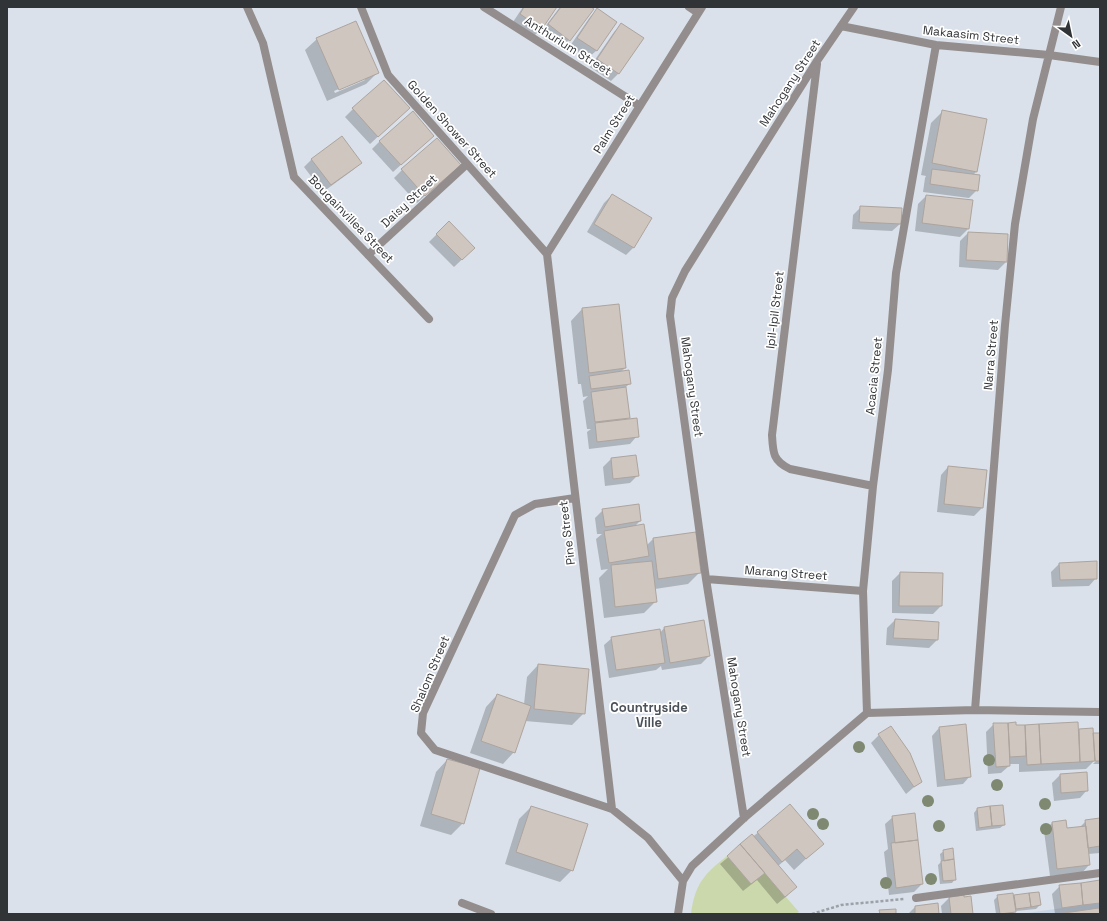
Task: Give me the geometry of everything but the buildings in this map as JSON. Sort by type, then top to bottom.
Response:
[{"type":"street","name":"Bougainvillea Street","points":[[247,7],[263,43],[294,177],[429,319]]},
{"type":"street","name":"Golden Shower Street","points":[[360,7],[388,75],[547,254]]},
{"type":"street","name":"Anthurium Street","points":[[484,7],[640,106]]},
{"type":"street","points":[[689,7],[700,10]]},
{"type":"street","name":"Mahogany Street","points":[[744,818],[706,578],[670,316],[672,298],[685,271],[817,61],[854,7]]},
{"type":"street","name":"Narra Street","points":[[975,710],[1005,325],[1015,224],[1033,119],[1061,7]]},
{"type":"street","name":"Palm Street","points":[[547,254],[700,10]]},
{"type":"street","name":"Makaasim Street","points":[[841,26],[936,45],[1049,55],[1100,62]]},
{"type":"street","name":"Acacia Street","points":[[867,713],[863,591],[873,486],[888,370],[896,273],[936,45]]},
{"type":"street","name":"Ipil-Ipil Street","points":[[817,61],[772,436],[773,450],[776,459],[782,465],[790,469],[873,486]]},
{"type":"street","name":"Daisy Street","points":[[368,255],[467,164]]},
{"type":"street","name":"Pine Street","points":[[547,254],[612,809]]},
{"type":"street","name":"Shalom Street","points":[[575,498],[535,504],[515,515],[423,713],[421,733],[435,750],[612,809]]},
{"type":"street","name":"Marang Street","points":[[706,578],[863,591]]},
{"type":"street","points":[[678,914],[683,881],[692,866],[744,818],[867,713],[975,710],[1100,712]]},
{"type":"street","points":[[612,809],[648,838],[683,881]]},
{"type":"street","points":[[916,898],[1100,874]]},
{"type":"street","points":[[462,903],[491,914]]},
{"type":"path","points":[[812,914],[841,906],[916,898]]},
{"type":"shaded area","points":[[1100,903],[1100,914],[1020,914],[1062,908]]},
{"type":"green space","points":[[727,856],[751,884],[765,873],[799,912],[796,914],[691,914],[695,895],[702,880],[712,868]]},
{"type":"district","name":"Countryside Ville","points":[[649,714]]}]
